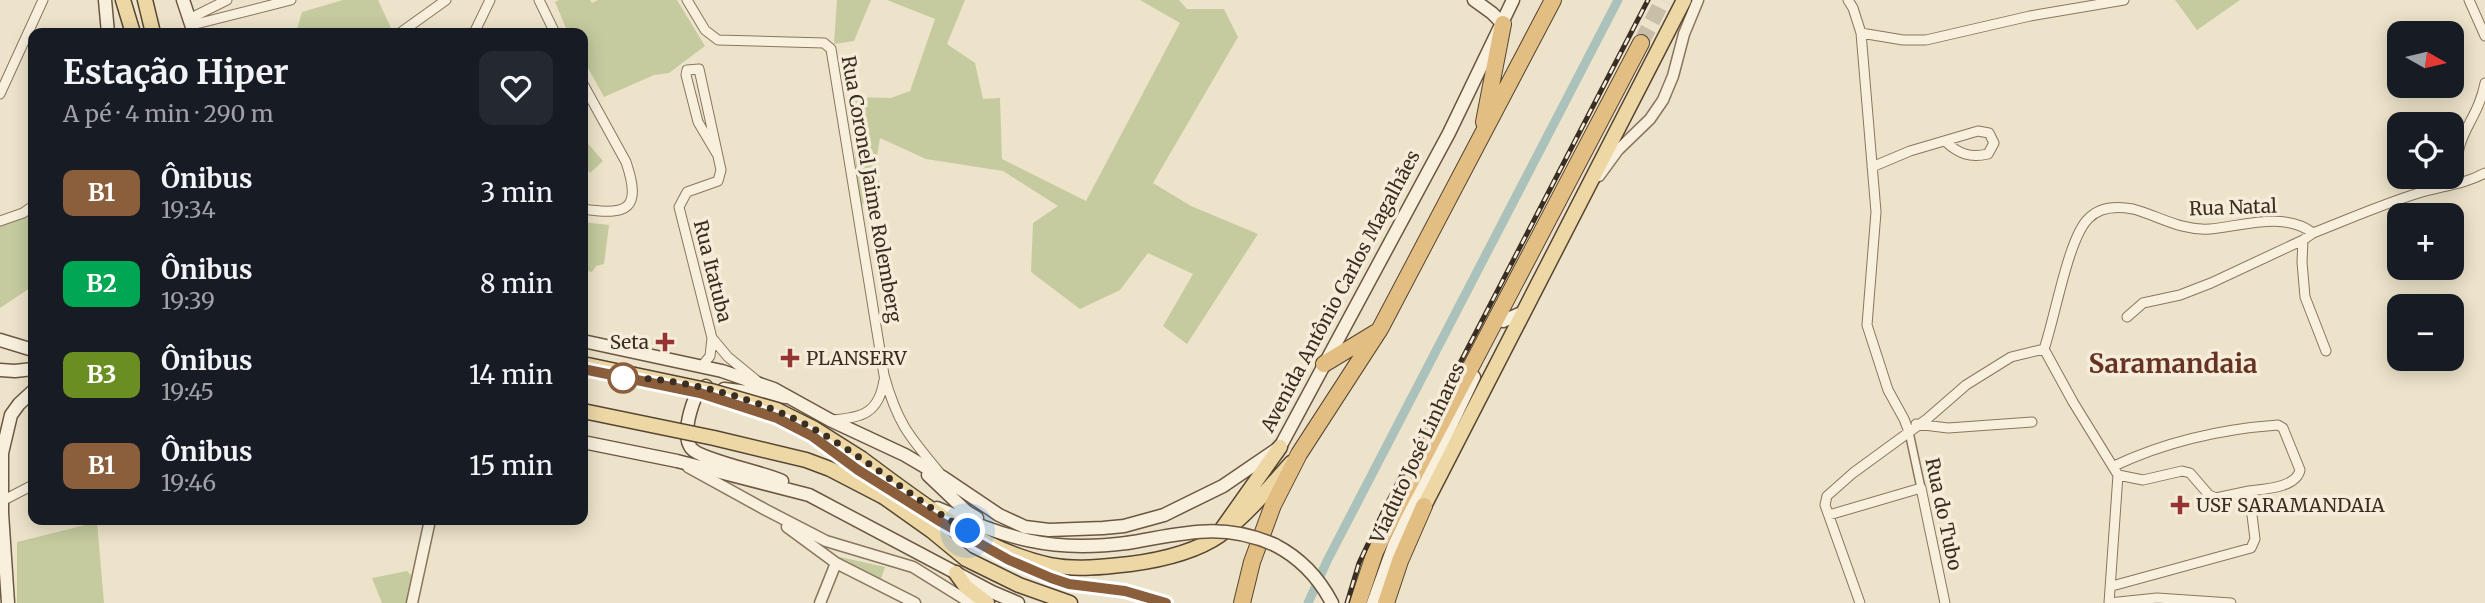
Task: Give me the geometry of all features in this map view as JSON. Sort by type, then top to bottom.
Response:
[{"type":"highway","points":[[1242,603],[1261,533],[1299,454],[1380,330],[1552,0]]},
{"type":"highway","points":[[1478,146],[1503,24]]},
{"type":"highway","points":[[1358,603],[1385,531],[1642,43]]},
{"type":"highway","points":[[1324,364],[1380,330]]},
{"type":"highway","points":[[1386,603],[1400,561],[1424,506]]},
{"type":"main road","points":[[106,0],[108,28]]},
{"type":"main road","points":[[123,0],[131,28]]},
{"type":"main road","points":[[145,0],[152,28]]},
{"type":"main road","points":[[183,0],[192,25]]},
{"type":"main road","points":[[1474,0],[1503,24]]},
{"type":"main road","points":[[1424,506],[1684,0]]},
{"type":"main road","points":[[1486,8],[1502,10],[1511,4]]},
{"type":"main road","name":"Avenida Antônio Carlos Magalhães","points":[[588,342],[701,366],[760,383],[905,455],[999,515],[1025,527],[1049,530],[1103,528],[1150,520],[1181,508],[1223,486],[1279,447],[1449,133],[1511,4]]},
{"type":"main road","name":"Viaduto José Linhares","points":[[1374,603],[1400,532],[1503,321],[1508,295]]},
{"type":"main road","points":[[1503,321],[1524,312]]},
{"type":"main road","points":[[0,340],[28,349]]},
{"type":"main road","points":[[588,365],[711,391],[777,410],[813,428],[862,459],[917,500],[981,539],[1026,558],[1052,565],[1092,567],[1149,562],[1201,546],[1245,514],[1299,454]]},
{"type":"main road","points":[[0,370],[28,370]]},
{"type":"main road","points":[[790,397],[756,395],[709,386],[701,388],[692,408],[688,444],[701,456],[753,470],[810,495],[1018,603]]},
{"type":"main road","points":[[2,453],[11,415],[28,396]]},
{"type":"main road","points":[[588,412],[714,438],[806,460],[830,469],[884,497],[966,559],[1019,585],[1070,603]]},
{"type":"main road","points":[[0,432],[1,506],[8,603]]},
{"type":"main road","points":[[588,443],[677,461],[810,495]]},
{"type":"main road","points":[[1218,536],[1225,522],[1279,447]]},
{"type":"main road","points":[[905,455],[967,512],[994,531]]},
{"type":"main road","points":[[917,500],[1014,538],[1055,546],[1099,546],[1216,530],[1259,538],[1289,552],[1300,561],[1315,576],[1332,603]]},
{"type":"main road","points":[[956,573],[966,587],[986,603]]},
{"type":"street","points":[[30,28],[43,0]]},
{"type":"street","points":[[192,25],[228,0]]},
{"type":"street","points":[[192,25],[243,5],[291,0]]},
{"type":"street","points":[[407,28],[446,0]]},
{"type":"street","points":[[476,28],[490,0]]},
{"type":"street","points":[[539,0],[553,28]]},
{"type":"street","name":"Rua Coronel Jaime Rolemberg","points":[[687,0],[705,30],[718,40],[824,43],[831,49],[884,375],[902,426],[944,478]]},
{"type":"street","points":[[1583,198],[1618,150],[1650,119],[1663,100],[1673,76],[1688,22],[1698,0]]},
{"type":"street","points":[[1847,0],[1853,8],[1861,33],[1876,220],[1867,325],[1888,390],[1909,432]]},
{"type":"street","points":[[1861,33],[1903,40],[1926,40],[2030,16],[2124,0]]},
{"type":"street","points":[[2469,0],[2485,36]]},
{"type":"street","points":[[0,93],[28,32]]},
{"type":"street","name":"Rua Itatuba","points":[[701,366],[710,356],[712,338],[679,207],[687,192],[718,181],[721,176],[717,154],[699,69],[687,70],[698,122],[717,154]]},
{"type":"street","points":[[2464,136],[2477,112],[2485,83]]},
{"type":"street","points":[[588,93],[626,162],[632,196],[629,205],[616,212],[588,209]]},
{"type":"street","points":[[1872,167],[1900,155],[1984,130],[1992,136],[1994,143],[1988,153],[1969,155],[1954,150],[1946,142]]},
{"type":"street","points":[[2464,181],[2485,173]]},
{"type":"street","points":[[2127,317],[2143,303],[2180,295],[2211,283],[2313,233],[2385,204],[2434,189]]},
{"type":"street","name":"Rua Natal","points":[[2044,349],[2071,253],[2080,230],[2093,214],[2113,207],[2135,210],[2195,229],[2280,221],[2298,225],[2313,233]]},
{"type":"street","points":[[0,221],[28,210]]},
{"type":"street","points":[[2303,240],[2305,297],[2326,351]]},
{"type":"street","name":"Rua Itatuba","points":[[712,338],[728,356],[760,383]]},
{"type":"street","points":[[1860,603],[1825,505],[1827,496],[1952,396],[1998,364],[2021,354],[2044,349],[2073,402],[2116,470],[2112,586],[2109,603],[2157,598],[2231,603]]},
{"type":"street","name":"Rua Coronel Jaime Rolemberg","points":[[830,420],[850,419],[869,411],[880,396],[884,375]]},
{"type":"street","points":[[1904,419],[1919,425],[1948,428],[2032,422]]},
{"type":"street","points":[[2269,426],[2281,426],[2300,470],[2299,475],[2281,485],[2216,498],[2208,495],[2190,473],[2182,471],[2143,480],[2116,470],[2144,452],[2179,441],[2269,426]]},
{"type":"street","name":"Rua do Tubo","points":[[1909,432],[1945,603]]},
{"type":"street","points":[[677,461],[827,541],[913,568],[971,603]]},
{"type":"street","points":[[1,506],[28,488]]},
{"type":"street","points":[[1829,514],[1921,488]]},
{"type":"street","points":[[2112,586],[2251,548],[2255,534],[2249,491]]},
{"type":"street","points":[[766,510],[836,563],[915,603]]},
{"type":"street","points":[[412,603],[428,525]]},
{"type":"street","points":[[820,603],[836,563]]},
{"type":"green space","points":[[343,0],[378,0],[391,28],[297,28],[302,12]]},
{"type":"green space","points":[[677,0],[705,46],[669,73],[654,75],[604,97],[588,68],[588,28],[566,28],[555,2]]},
{"type":"green space","points":[[837,0],[871,0],[854,41],[834,44]]},
{"type":"green space","points":[[887,0],[965,0],[947,44],[975,63],[983,99],[1000,98],[1002,159],[1086,201],[1180,23],[1140,0],[1179,0],[1187,9],[1224,9],[1238,37],[1153,183],[1191,206],[1258,234],[1187,344],[1163,326],[1193,274],[1148,253],[1120,290],[1080,309],[1031,272],[1033,223],[1058,206],[1003,171],[926,159],[880,138],[874,175],[881,184],[860,207],[849,97],[891,98],[910,91],[935,19]]},
{"type":"green space","points":[[2175,0],[2240,0],[2197,30]]},
{"type":"green space","points":[[588,144],[603,161],[590,173],[588,170]]},
{"type":"green space","points":[[28,211],[28,289],[0,308],[0,224],[24,218]]},
{"type":"green space","points":[[588,223],[609,225],[604,264],[596,266],[592,272],[588,271]]},
{"type":"green space","points":[[85,525],[97,525],[104,603],[17,603],[17,542]]},
{"type":"green space","points":[[822,553],[885,567],[880,582]]},
{"type":"green space","points":[[407,571],[415,579],[409,603],[382,603],[372,578]]},
{"type":"waterway","points":[[1308,603],[1327,561],[1618,0]]},
{"type":"tunnel","points":[[1641,43],[1663,0]]},
{"type":"railway","points":[[1347,603],[1359,563],[1387,504],[1648,0]]},
{"type":"bus line","name":"B1","points":[[588,370],[700,393],[777,418],[812,436],[858,470],[941,522],[1009,560],[1069,584],[1125,591],[1166,603]]},
{"type":"place","name":"Seta","points":[[665,342]]},
{"type":"place","name":"PLANSERV","points":[[790,358]]},
{"type":"place","name":"USF SARAMANDAIA","points":[[2180,505]]},
{"type":"district","name":"Saramandaia","points":[[2173,364]]},
{"type":"route","points":[[623,378],[653,378],[777,410],[813,428],[862,459],[917,500],[968,531]]}]
